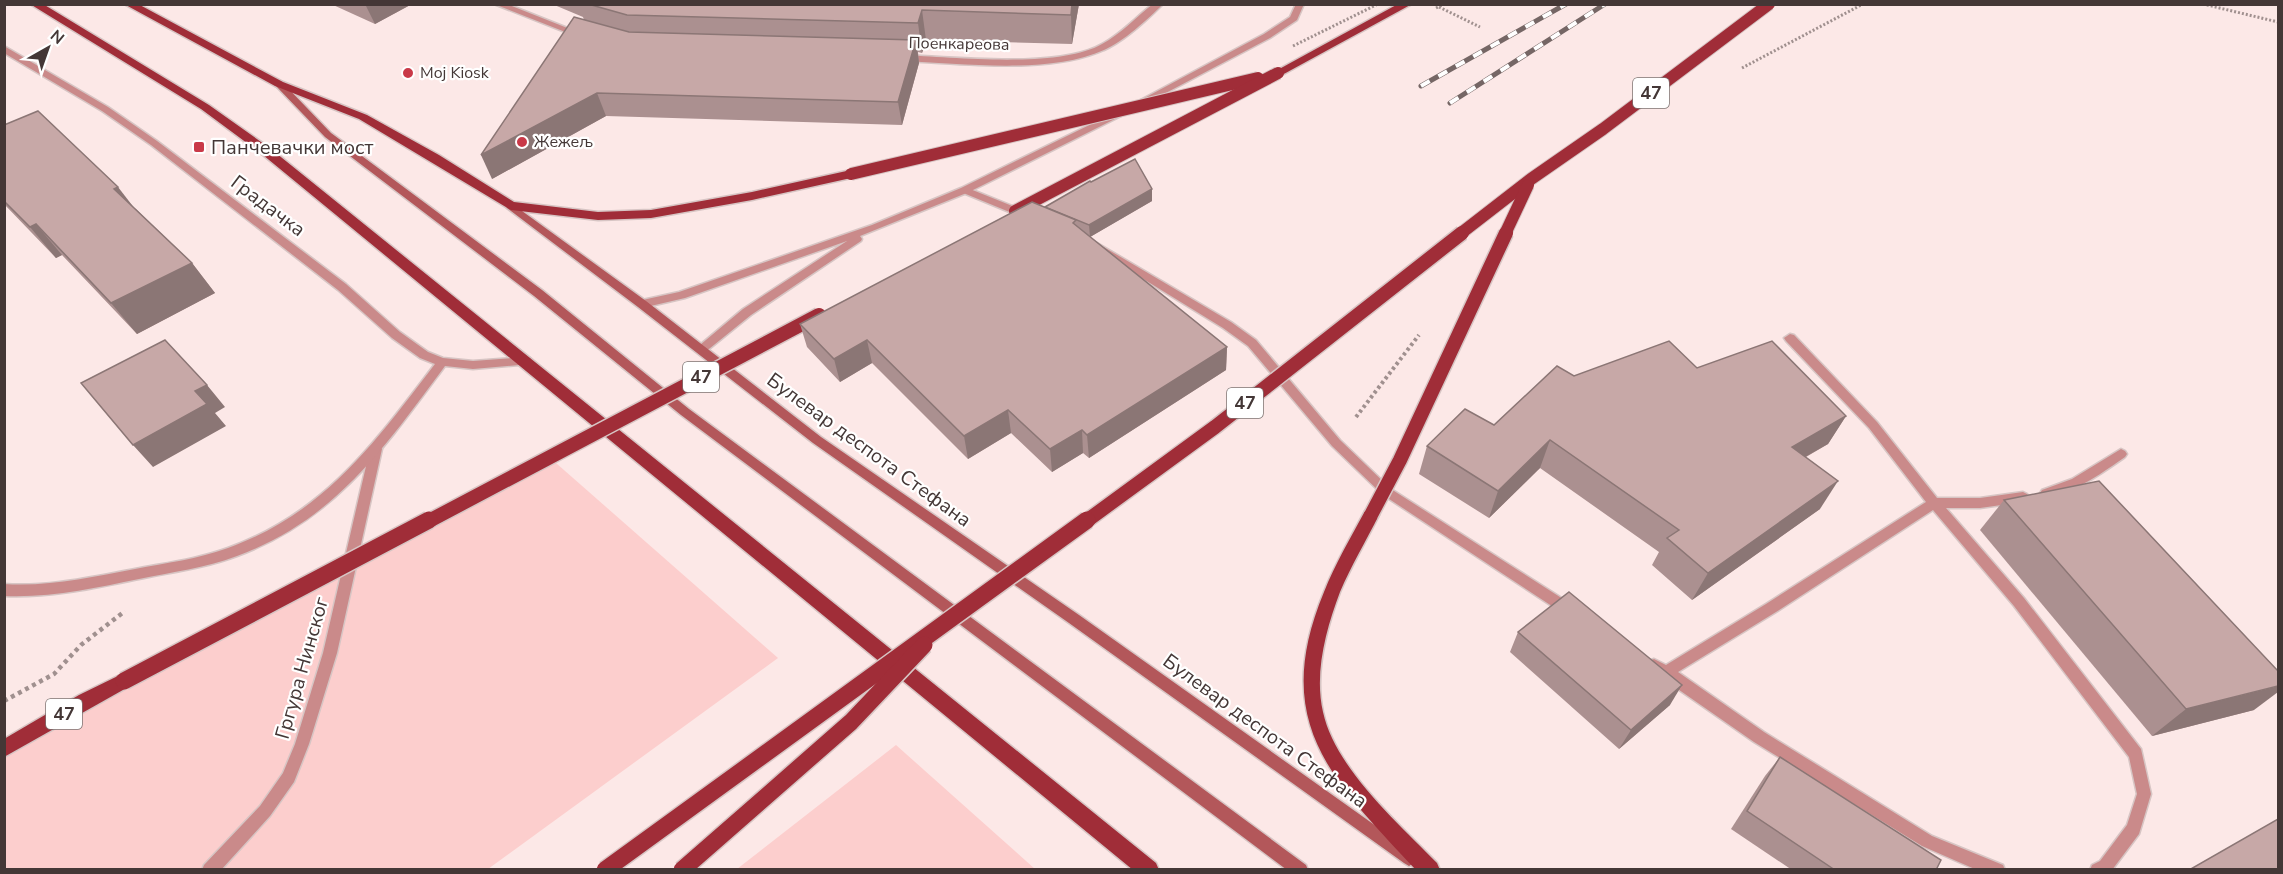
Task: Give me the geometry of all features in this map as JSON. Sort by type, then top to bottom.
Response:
[{"type":"main road","points":[[35,4],[205,107],[267,152],[1149,870]]},
{"type":"main road","name":"Булевар деспота Стефана","points":[[129,4],[279,84],[363,117],[435,158],[511,206],[817,440],[1103,639],[1424,870]]},
{"type":"main road","points":[[1003,218],[1407,4]]},
{"type":"main road","name":"47","points":[[605,870],[951,616],[1215,427],[1531,179],[1603,129],[1769,4]]},
{"type":"main road","points":[[511,206],[598,216],[651,214],[710,204],[851,174],[1278,73]]},
{"type":"main road","name":"Булевар деспота Стефана","points":[[279,84],[328,135],[538,292],[685,412],[1300,870]]},
{"type":"main road","points":[[1430,870],[1374,811],[1325,744],[1314,715],[1311,685],[1319,636],[1332,593],[1404,451],[1531,179]]},
{"type":"main road","name":"47","points":[[4,749],[84,701],[834,307]]},
{"type":"main road","points":[[682,870],[851,722],[951,616]]},
{"type":"street","points":[[498,4],[591,38]]},
{"type":"street","name":"Поенкареова","points":[[896,58],[1037,61],[1073,58],[1103,47],[1159,4]]},
{"type":"street","points":[[642,304],[681,295],[876,227],[965,190],[1137,105],[1267,36],[1294,18],[1300,4]]},
{"type":"street","name":"Градачка","points":[[4,49],[105,109],[154,143],[342,287],[396,336],[424,355],[442,362],[473,365],[526,361]]},
{"type":"street","points":[[965,190],[1033,218]]},
{"type":"street","points":[[700,350],[747,312],[876,227]]},
{"type":"street","points":[[1081,239],[1101,247],[1252,343],[1336,443],[1387,492],[1576,614]]},
{"type":"street","points":[[1790,338],[1873,425],[1934,503],[2019,602],[2136,754],[2144,794],[2134,829],[2104,866],[2098,870]]},
{"type":"street","points":[[4,590],[18,591],[85,584],[186,564],[233,552],[276,532],[345,481],[376,449],[442,362]]},
{"type":"street","name":"Гргура Нинског","points":[[210,870],[264,811],[289,777],[302,744],[330,653],[376,449]]},
{"type":"street","points":[[1666,672],[1934,503],[1980,503],[2060,490],[2089,475],[2121,454]]},
{"type":"street","points":[[1646,659],[1759,737],[1927,841],[1997,870]]},
{"type":"path","points":[[2203,4],[2278,22]]},
{"type":"path","points":[[1439,7],[1480,27]]},
{"type":"path","points":[[4,701],[54,674],[81,645]]},
{"type":"shaded area","points":[[548,456],[778,658],[488,869],[5,869],[4,751]]},
{"type":"shaded area","points":[[896,745],[1035,869],[737,869]]},
{"type":"building","points":[[588,4],[1072,4],[1071,15],[922,10],[918,23],[627,15]]},
{"type":"building","points":[[574,17],[629,32],[916,40],[898,102],[597,93],[481,155]]},
{"type":"building","points":[[38,111],[118,187],[114,189],[192,263],[111,303],[36,224],[30,227],[4,201],[4,125]]},
{"type":"building","points":[[1135,159],[1152,189],[1089,225],[1045,207],[1090,181]]},
{"type":"building","points":[[1032,202],[1076,220],[1073,223],[1227,347],[1087,435],[1082,430],[1050,449],[1008,410],[964,436],[867,340],[834,359],[800,324]]},
{"type":"building","points":[[165,340],[207,385],[195,391],[207,404],[133,445],[81,383]]},
{"type":"building","points":[[1669,341],[1697,368],[1772,341],[1846,416],[1792,447],[1838,481],[1708,573],[1667,538],[1679,530],[1550,440],[1498,491],[1427,446],[1465,409],[1494,425],[1557,366],[1574,376]]},
{"type":"building","points":[[2099,481],[2278,671],[2278,686],[2186,709],[2004,500]]},
{"type":"building","points":[[1569,592],[1682,685],[1631,730],[1518,632]]},
{"type":"building","points":[[1780,757],[1941,860],[1936,870],[1835,870],[1747,811]]},
{"type":"building","points":[[2278,819],[2278,870],[2189,870]]},
{"type":"railway","points":[[1421,86],[1566,4]]},
{"type":"railway","points":[[1450,103],[1605,4]]},
{"type":"place","name":"Moj Kiosk","points":[[408,73]]},
{"type":"place","name":"Жежељ","points":[[522,142]]},
{"type":"place","name":"Панчевачки мост","points":[[199,147]]}]
